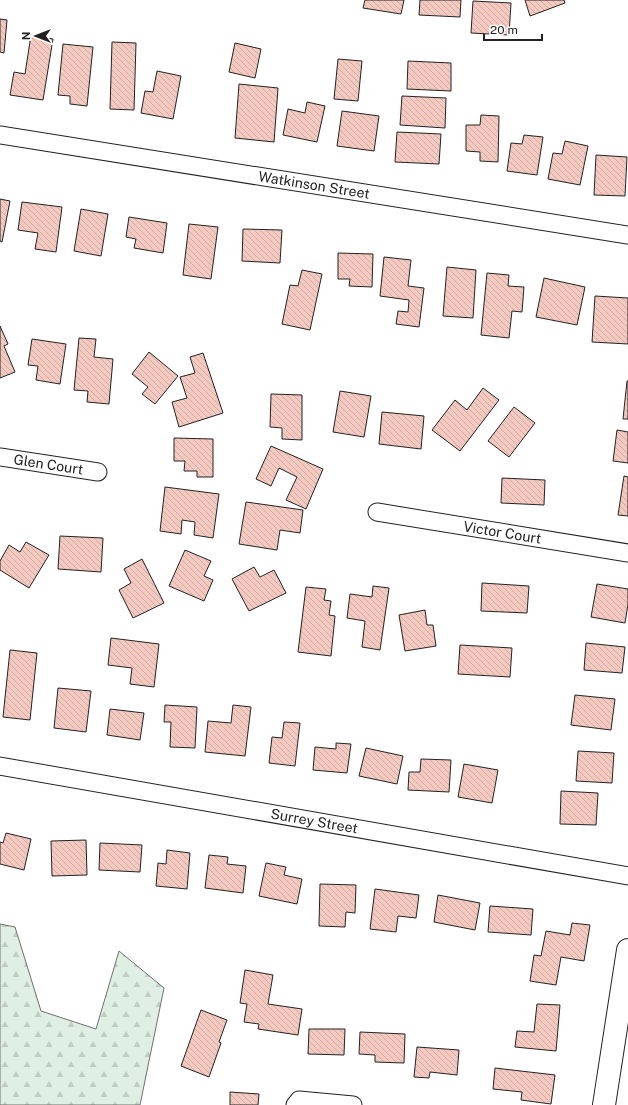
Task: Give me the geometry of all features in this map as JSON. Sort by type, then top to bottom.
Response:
[{"type":"street","name":"Watkinson Street","points":[[0,135],[628,235]]},
{"type":"street","name":"Glen Court","points":[[0,457],[98,472]]},
{"type":"street","name":"Victor Court","points":[[377,512],[628,553]]},
{"type":"street","name":"Surrey Street","points":[[0,766],[628,876]]},
{"type":"street","points":[[604,1105],[628,950]]},
{"type":"street","points":[[295,1105],[299,1100],[350,1105]]},
{"type":"green space","points":[[0,924],[15,927],[41,1011],[96,1029],[119,951],[164,988],[140,1105],[0,1105]]},
{"type":"building","points":[[365,0],[404,0],[401,14],[363,8]]},
{"type":"building","points":[[420,0],[461,0],[460,17],[419,15]]},
{"type":"building","points":[[525,0],[564,0],[565,3],[530,16]]},
{"type":"building","points":[[473,1],[511,3],[509,35],[471,33]]},
{"type":"building","points":[[0,19],[7,20],[4,53],[0,52]]},
{"type":"building","points":[[31,35],[53,39],[43,100],[10,95],[14,72],[25,74]]},
{"type":"building","points":[[112,42],[136,43],[134,110],[110,109]]},
{"type":"building","points":[[235,43],[261,49],[255,78],[229,72]]},
{"type":"building","points":[[63,44],[93,47],[87,106],[70,104],[70,96],[58,95]]},
{"type":"building","points":[[338,59],[362,61],[358,101],[334,99]]},
{"type":"building","points":[[408,61],[451,63],[451,91],[407,89]]},
{"type":"building","points":[[157,71],[181,76],[173,119],[141,113],[145,91],[153,92]]},
{"type":"building","points":[[239,84],[278,88],[274,142],[235,138]]},
{"type":"building","points":[[402,96],[446,98],[445,128],[400,125]]},
{"type":"building","points":[[307,102],[325,106],[317,142],[283,135],[288,109],[305,113]]},
{"type":"building","points":[[342,111],[379,116],[374,151],[337,146]]},
{"type":"building","points":[[481,115],[499,116],[498,162],[480,161],[480,152],[466,151],[466,125],[480,125]]},
{"type":"building","points":[[397,132],[441,134],[439,164],[395,162]]},
{"type":"building","points":[[524,135],[543,137],[537,175],[507,171],[511,143],[522,144]]},
{"type":"building","points":[[565,141],[588,146],[580,185],[548,179],[553,153],[562,154]]},
{"type":"building","points":[[596,155],[627,157],[625,196],[594,195]]},
{"type":"building","points":[[0,199],[10,201],[2,242],[0,241]]},
{"type":"building","points":[[22,202],[62,207],[56,252],[35,249],[38,233],[18,230]]},
{"type":"building","points":[[81,209],[108,214],[101,256],[74,251]]},
{"type":"building","points":[[129,217],[167,223],[163,253],[134,248],[136,239],[126,237]]},
{"type":"building","points":[[189,224],[218,227],[211,279],[183,275]]},
{"type":"building","points":[[243,229],[282,230],[280,263],[242,261]]},
{"type":"building","points":[[338,253],[373,254],[372,287],[349,286],[350,279],[338,279]]},
{"type":"building","points":[[384,257],[411,260],[408,286],[424,288],[419,327],[396,324],[398,311],[408,312],[409,300],[380,296]]},
{"type":"building","points":[[447,267],[476,270],[473,318],[443,316]]},
{"type":"building","points":[[302,270],[322,274],[310,330],[282,324],[290,285],[298,286]]},
{"type":"building","points":[[487,273],[509,275],[508,286],[524,287],[522,312],[512,311],[509,338],[481,335]]},
{"type":"building","points":[[544,278],[585,287],[577,325],[536,317]]},
{"type":"building","points":[[595,296],[628,298],[628,344],[592,342]]},
{"type":"building","points":[[0,326],[8,344],[4,346],[15,372],[0,378]]},
{"type":"building","points":[[79,338],[96,339],[94,357],[113,359],[109,404],[87,402],[88,391],[74,390]]},
{"type":"building","points":[[32,339],[66,344],[60,384],[36,380],[38,366],[28,365]]},
{"type":"building","points":[[149,352],[178,376],[155,404],[142,394],[148,387],[132,374]]},
{"type":"building","points":[[203,353],[223,413],[179,427],[172,402],[187,398],[180,377],[195,373],[190,357]]},
{"type":"building","points":[[627,381],[628,419],[623,419]]},
{"type":"building","points":[[483,388],[499,400],[460,451],[432,430],[455,400],[467,410]]},
{"type":"building","points":[[340,391],[371,396],[364,437],[333,432]]},
{"type":"building","points":[[271,394],[302,395],[302,440],[282,439],[282,428],[270,427]]},
{"type":"building","points":[[514,407],[535,423],[509,457],[488,441]]},
{"type":"building","points":[[382,412],[424,416],[421,449],[379,444]]},
{"type":"building","points":[[617,430],[628,432],[628,463],[613,461]]},
{"type":"building","points":[[174,438],[213,439],[213,477],[197,477],[197,471],[184,471],[185,461],[174,461]]},
{"type":"building","points":[[271,446],[323,469],[306,509],[286,500],[297,477],[279,468],[271,486],[256,479]]},
{"type":"building","points":[[624,476],[628,477],[628,516],[618,515]]},
{"type":"building","points":[[502,478],[545,480],[544,505],[501,503]]},
{"type":"building","points":[[165,487],[219,494],[213,538],[194,535],[195,522],[182,520],[181,534],[160,531]]},
{"type":"building","points":[[246,502],[303,510],[300,533],[280,530],[277,550],[239,544]]},
{"type":"building","points":[[60,536],[103,538],[101,572],[58,569]]},
{"type":"building","points":[[26,542],[49,555],[29,588],[0,570],[0,561],[9,545],[20,552]]},
{"type":"building","points":[[185,550],[211,561],[204,576],[213,580],[204,601],[169,586]]},
{"type":"building","points":[[142,559],[164,603],[133,618],[119,590],[131,583],[124,569]]},
{"type":"building","points":[[254,567],[260,577],[274,570],[286,593],[249,611],[232,579]]},
{"type":"building","points":[[482,583],[529,586],[527,613],[481,611]]},
{"type":"building","points":[[597,584],[628,589],[628,604],[625,623],[591,617]]},
{"type":"building","points":[[373,586],[389,588],[380,650],[362,647],[365,621],[347,618],[350,594],[372,597]]},
{"type":"building","points":[[306,587],[326,589],[324,600],[331,601],[329,615],[335,616],[331,656],[298,652]]},
{"type":"building","points":[[425,610],[427,625],[433,625],[436,646],[405,651],[399,615]]},
{"type":"building","points":[[111,638],[159,644],[154,687],[130,684],[132,668],[108,665]]},
{"type":"building","points":[[586,643],[625,647],[622,673],[584,670]]},
{"type":"building","points":[[460,645],[512,648],[510,677],[458,674]]},
{"type":"building","points":[[10,650],[37,653],[30,720],[3,717]]},
{"type":"building","points":[[58,688],[91,691],[86,732],[54,728]]},
{"type":"building","points":[[575,695],[615,699],[611,730],[571,725]]},
{"type":"building","points":[[165,705],[197,707],[195,748],[170,747],[171,722],[164,722]]},
{"type":"building","points":[[233,705],[251,707],[245,756],[205,752],[208,721],[231,723]]},
{"type":"building","points":[[110,709],[144,713],[140,740],[107,735]]},
{"type":"building","points":[[284,722],[300,723],[295,766],[269,763],[272,737],[282,738]]},
{"type":"building","points":[[336,743],[351,744],[347,773],[313,770],[315,747],[336,749]]},
{"type":"building","points":[[366,748],[403,756],[397,784],[359,776]]},
{"type":"building","points":[[578,751],[614,753],[612,783],[576,781]]},
{"type":"building","points":[[421,759],[451,760],[449,792],[408,790],[409,772],[420,772]]},
{"type":"building","points":[[464,764],[498,770],[492,803],[458,797]]},
{"type":"building","points":[[561,791],[598,793],[596,825],[560,824]]},
{"type":"building","points":[[6,833],[31,839],[24,870],[0,864],[0,842],[3,843]]},
{"type":"building","points":[[86,840],[87,875],[52,876],[51,841]]},
{"type":"building","points":[[100,843],[142,845],[140,872],[99,870]]},
{"type":"building","points":[[167,850],[190,853],[187,889],[156,886],[158,863],[166,864]]},
{"type":"building","points":[[209,855],[228,857],[227,864],[246,866],[243,893],[205,888]]},
{"type":"building","points":[[266,863],[286,867],[284,875],[302,879],[297,904],[259,896]]},
{"type":"building","points":[[320,884],[356,885],[355,913],[346,912],[345,927],[319,926]]},
{"type":"building","points":[[375,889],[419,895],[416,918],[398,916],[396,932],[370,929]]},
{"type":"building","points":[[438,895],[480,903],[475,930],[434,922]]},
{"type":"building","points":[[490,906],[533,909],[531,935],[488,932]]},
{"type":"building","points":[[572,923],[590,925],[584,961],[561,957],[556,985],[530,981],[534,955],[541,956],[546,931],[570,935]]},
{"type":"building","points":[[245,970],[273,975],[268,1004],[302,1009],[298,1035],[258,1029],[259,1024],[244,1022],[247,1004],[240,1003]]},
{"type":"building","points":[[537,1004],[560,1005],[556,1051],[515,1047],[517,1031],[534,1032]]},
{"type":"building","points":[[201,1010],[227,1020],[219,1042],[221,1043],[209,1077],[181,1066]]},
{"type":"building","points":[[309,1029],[345,1029],[344,1055],[308,1054]]},
{"type":"building","points":[[360,1032],[405,1034],[404,1063],[375,1062],[375,1055],[359,1054]]},
{"type":"building","points":[[417,1047],[459,1050],[457,1075],[430,1072],[429,1078],[414,1077]]},
{"type":"building","points":[[495,1068],[555,1075],[551,1104],[521,1100],[522,1092],[493,1089]]},
{"type":"building","points":[[230,1092],[259,1094],[258,1105],[230,1105]]}]
